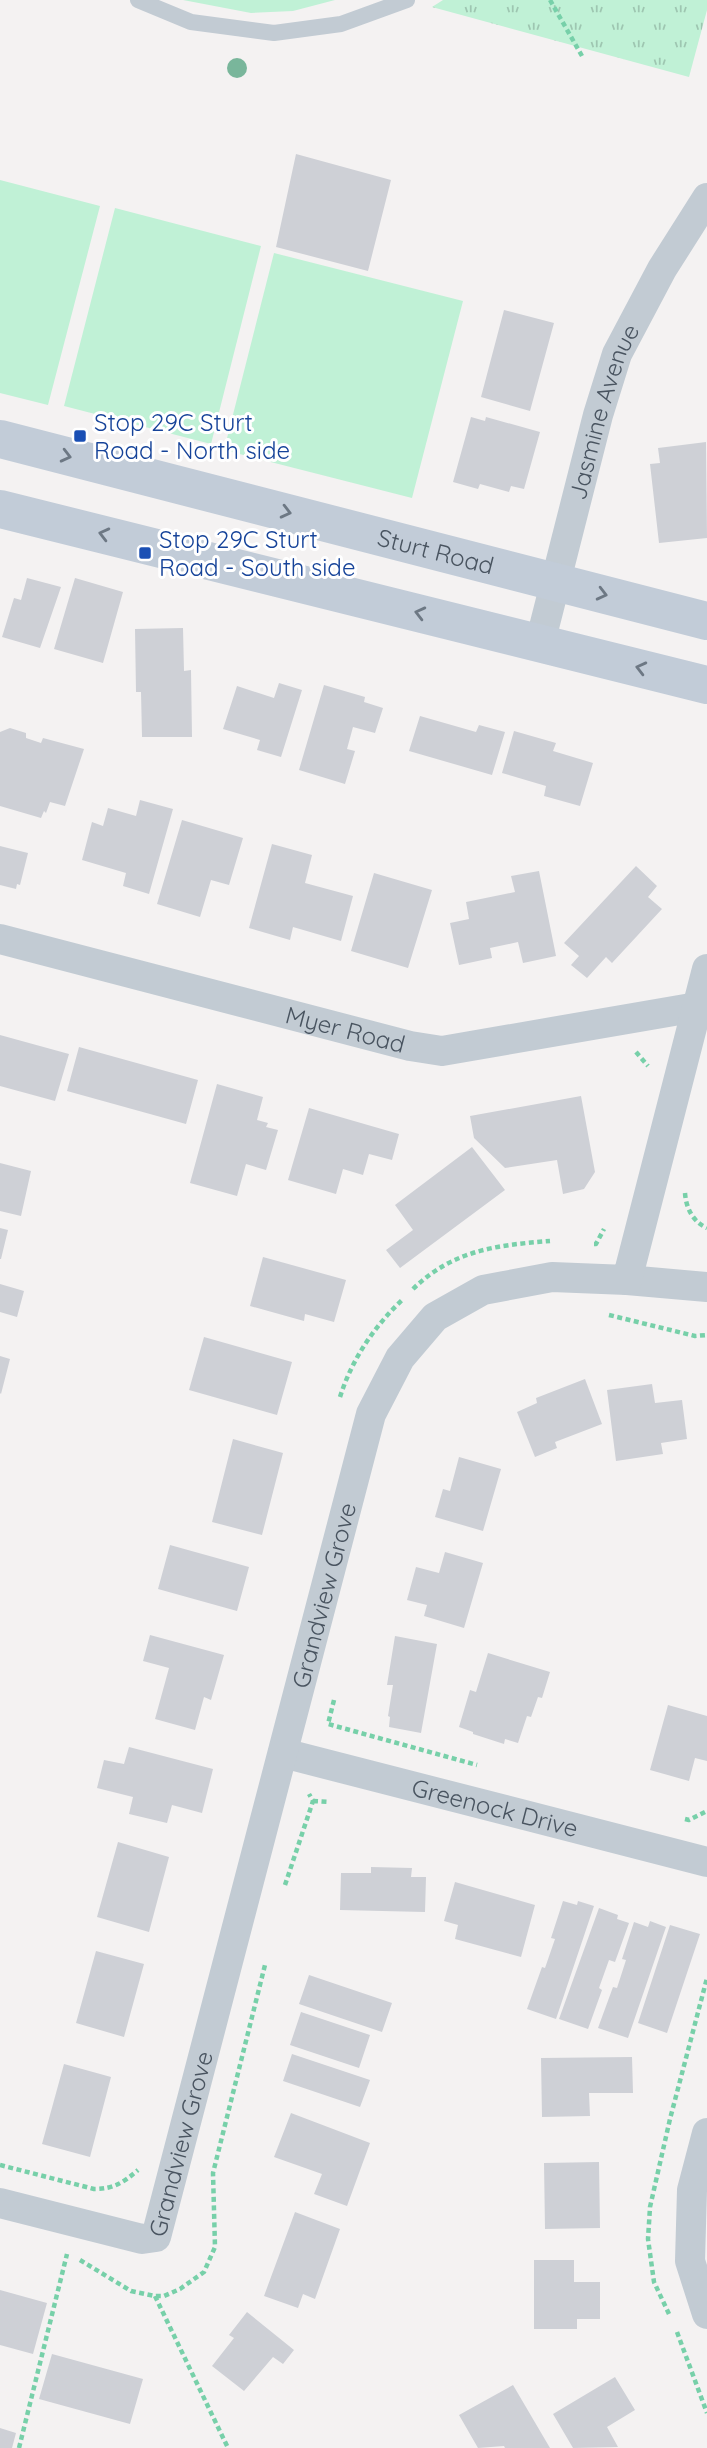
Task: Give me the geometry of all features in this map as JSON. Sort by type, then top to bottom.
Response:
[{"type":"main road","name":"Sturt Road","points":[[0,439],[707,621]]},
{"type":"main road","points":[[0,509],[707,685]]},
{"type":"street","name":"Jasmine Avenue","points":[[540,643],[598,415],[617,354],[662,269],[707,198]]},
{"type":"street","name":"Myer Road","points":[[0,939],[410,1046],[442,1051],[697,1007]]},
{"type":"street","points":[[627,1280],[707,969]]},
{"type":"street","name":"Grandview Grove","points":[[0,2203],[142,2239],[156,2237],[371,1414],[400,1358],[435,1317],[483,1290],[552,1277],[707,1287]]},
{"type":"street","name":"Greenock Drive","points":[[283,1753],[707,1862]]},
{"type":"street","points":[[707,2133],[692,2190],[690,2261],[707,2314]]},
{"type":"lane","points":[[138,0],[191,22],[274,33],[341,24],[407,0]]},
{"type":"path","points":[[550,0],[582,56]]},
{"type":"path","points":[[688,1183],[685,1195],[687,1205],[697,1223],[707,1228]]},
{"type":"path","points":[[601,1313],[695,1336],[707,1335]]},
{"type":"path","points":[[334,1698],[328,1724],[487,1768]]},
{"type":"path","points":[[676,1816],[689,1820],[707,1811]]},
{"type":"path","points":[[19,2448],[68,2253]]},
{"type":"path","points":[[155,2296],[228,2448]]},
{"type":"green space","points":[[183,0],[335,0],[293,11],[251,13]]},
{"type":"green space","points":[[443,0],[707,0],[707,10],[689,77],[432,7]]},
{"type":"green space","points":[[0,180],[100,206],[48,405],[0,393]]},
{"type":"green space","points":[[115,208],[261,246],[211,444],[64,406]]},
{"type":"green space","points":[[274,253],[463,301],[412,498],[224,450]]},
{"type":"building","points":[[296,154],[391,180],[368,271],[276,247]]},
{"type":"building","points":[[504,310],[554,323],[530,411],[481,397]]},
{"type":"building","points":[[471,417],[485,421],[486,417],[540,432],[524,489],[511,486],[509,492],[480,484],[478,489],[453,482]]},
{"type":"building","points":[[706,442],[707,538],[659,543],[650,464],[660,463],[658,448]]},
{"type":"building","points":[[27,578],[61,587],[40,648],[2,637],[14,598],[21,600]]},
{"type":"building","points":[[75,578],[123,592],[103,663],[54,649]]},
{"type":"building","points":[[183,628],[184,671],[191,670],[192,737],[142,737],[141,692],[136,692],[135,629]]},
{"type":"building","points":[[279,683],[302,690],[281,757],[257,750],[260,740],[223,729],[237,686],[274,698]]},
{"type":"building","points":[[324,685],[365,697],[364,702],[383,708],[375,733],[353,727],[347,749],[355,751],[345,784],[299,770]]},
{"type":"building","points":[[420,716],[476,732],[479,725],[505,732],[492,775],[409,751]]},
{"type":"building","points":[[10,728],[26,733],[26,738],[41,743],[43,738],[84,749],[65,806],[50,802],[41,818],[0,806],[0,732]]},
{"type":"building","points":[[514,731],[556,743],[553,751],[593,763],[580,806],[544,796],[546,786],[502,773]]},
{"type":"building","points":[[140,800],[173,809],[149,894],[123,886],[126,873],[82,860],[92,822],[103,826],[108,808],[136,816]]},
{"type":"building","points":[[182,820],[243,838],[229,885],[211,880],[200,917],[157,904]]},
{"type":"building","points":[[272,844],[312,855],[305,883],[353,896],[341,941],[293,927],[290,940],[249,928]]},
{"type":"building","points":[[0,846],[28,853],[20,885],[17,884],[16,889],[0,885]]},
{"type":"building","points":[[636,866],[657,886],[648,897],[662,909],[612,963],[606,957],[587,978],[571,965],[579,956],[564,943]]},
{"type":"building","points":[[539,871],[556,956],[523,963],[518,942],[490,948],[492,958],[459,965],[450,923],[469,919],[466,902],[515,892],[511,876]]},
{"type":"building","points":[[374,873],[432,890],[408,968],[351,951]]},
{"type":"building","points":[[0,1035],[69,1054],[55,1101],[0,1086]]},
{"type":"building","points":[[79,1047],[198,1080],[186,1124],[67,1091]]},
{"type":"building","points":[[217,1084],[263,1097],[257,1120],[268,1123],[266,1127],[278,1130],[266,1170],[246,1164],[237,1196],[190,1183]]},
{"type":"building","points":[[581,1096],[595,1172],[584,1189],[563,1194],[557,1160],[505,1168],[474,1138],[470,1116]]},
{"type":"building","points":[[309,1108],[399,1134],[392,1160],[369,1154],[363,1175],[343,1169],[336,1194],[288,1180]]},
{"type":"building","points":[[472,1147],[505,1190],[400,1268],[386,1250],[413,1230],[395,1205]]},
{"type":"building","points":[[0,1163],[31,1171],[21,1216],[0,1211]]},
{"type":"building","points":[[0,1228],[8,1230],[1,1259],[0,1259]]},
{"type":"building","points":[[263,1257],[346,1280],[334,1322],[305,1314],[304,1321],[250,1306]]},
{"type":"building","points":[[0,1284],[24,1291],[17,1317],[0,1312]]},
{"type":"building","points":[[204,1337],[292,1362],[277,1415],[189,1390]]},
{"type":"building","points":[[0,1356],[10,1359],[1,1394],[0,1393]]},
{"type":"building","points":[[585,1379],[602,1424],[555,1442],[557,1448],[535,1457],[517,1412],[537,1403],[536,1398]]},
{"type":"building","points":[[652,1384],[655,1403],[682,1400],[687,1439],[661,1443],[663,1454],[616,1461],[607,1390]]},
{"type":"building","points":[[233,1439],[283,1453],[262,1535],[212,1522]]},
{"type":"building","points":[[459,1457],[501,1469],[483,1531],[435,1517],[443,1489],[450,1491]]},
{"type":"building","points":[[170,1545],[249,1567],[237,1611],[158,1589]]},
{"type":"building","points":[[445,1552],[483,1563],[464,1628],[424,1616],[427,1605],[407,1600],[416,1567],[439,1573]]},
{"type":"building","points":[[150,1635],[224,1655],[211,1700],[204,1697],[195,1730],[155,1719],[169,1668],[143,1661]]},
{"type":"building","points":[[395,1636],[437,1644],[421,1733],[389,1727],[393,1685],[387,1685]]},
{"type":"building","points":[[488,1653],[550,1672],[542,1698],[538,1697],[531,1717],[527,1716],[518,1743],[505,1739],[504,1744],[459,1727],[470,1690],[476,1692]]},
{"type":"building","points":[[668,1705],[707,1716],[707,1761],[695,1758],[689,1781],[650,1770]]},
{"type":"building","points":[[129,1747],[213,1769],[202,1813],[172,1805],[167,1823],[129,1814],[133,1797],[97,1788],[104,1760],[124,1764]]},
{"type":"building","points":[[118,1842],[169,1857],[149,1932],[97,1917]]},
{"type":"building","points":[[371,1867],[412,1868],[411,1877],[426,1877],[425,1912],[340,1910],[341,1873],[371,1873]]},
{"type":"building","points":[[455,1882],[535,1905],[521,1957],[455,1939],[458,1925],[444,1921]]},
{"type":"building","points":[[563,1901],[577,1905],[578,1901],[594,1906],[556,2019],[527,2009],[555,1939],[551,1938]]},
{"type":"building","points":[[599,1908],[618,1915],[617,1919],[629,1923],[615,1962],[609,1960],[588,2029],[559,2019]]},
{"type":"building","points":[[650,1921],[666,1927],[628,2038],[598,2028],[613,1987],[617,1988],[626,1960],[622,1959],[634,1922],[648,1927]]},
{"type":"building","points":[[670,1925],[700,1934],[667,2033],[638,2023]]},
{"type":"building","points":[[96,1951],[144,1964],[124,2037],[76,2023]]},
{"type":"building","points":[[309,1975],[392,2003],[382,2032],[299,2004]]},
{"type":"building","points":[[301,2012],[370,2035],[359,2068],[290,2045]]},
{"type":"building","points":[[292,2054],[370,2080],[360,2107],[283,2081]]},
{"type":"building","points":[[632,2057],[633,2093],[589,2093],[590,2116],[542,2117],[541,2058]]},
{"type":"building","points":[[64,2064],[111,2077],[90,2157],[42,2144]]},
{"type":"building","points":[[291,2113],[370,2143],[347,2206],[314,2194],[322,2174],[274,2157]]},
{"type":"building","points":[[599,2162],[600,2228],[545,2229],[544,2163]]},
{"type":"building","points":[[295,2212],[340,2229],[315,2299],[303,2294],[298,2308],[264,2296]]},
{"type":"building","points":[[534,2260],[574,2260],[574,2282],[600,2282],[600,2319],[577,2319],[577,2329],[534,2329]]},
{"type":"building","points":[[0,2290],[47,2303],[33,2354],[0,2345]]},
{"type":"building","points":[[247,2312],[294,2350],[283,2364],[273,2357],[244,2391],[212,2366],[234,2338],[229,2335]]},
{"type":"building","points":[[52,2354],[143,2379],[130,2424],[39,2399]]},
{"type":"building","points":[[615,2377],[635,2410],[607,2427],[618,2447],[573,2448],[553,2414]]},
{"type":"building","points":[[513,2385],[550,2448],[478,2448],[459,2415]]},
{"type":"building","points":[[0,2428],[16,2433],[12,2448],[0,2448]]},
{"type":"place","name":"Stop 29C Sturt Road - North side","points":[[80,436]]},
{"type":"place","name":"Stop 29C Sturt Road - South side","points":[[145,553]]}]
